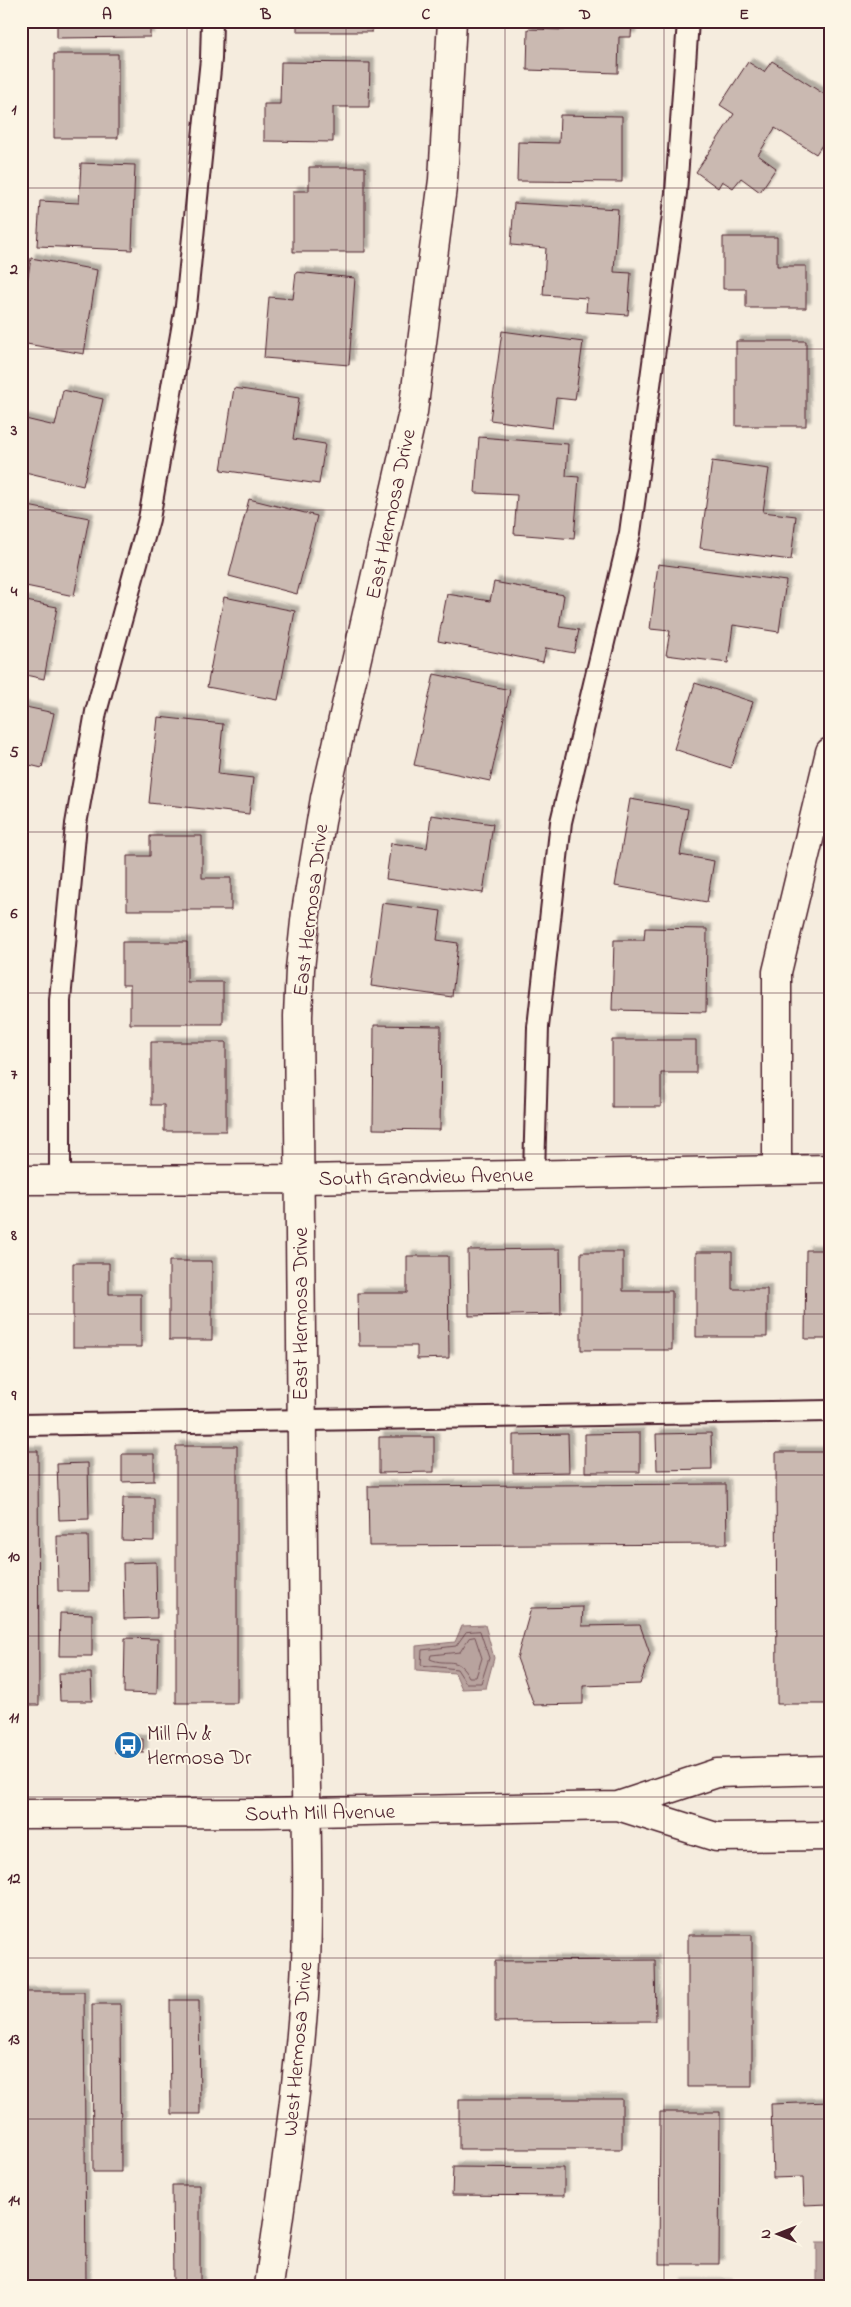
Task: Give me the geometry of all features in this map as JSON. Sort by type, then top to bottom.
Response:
[{"type":"street","name":"East Hermosa Drive","points":[[305,1811],[298,1016],[300,969],[306,912],[325,798],[413,412],[443,180],[452,21]]},
{"type":"street","points":[[778,1170],[777,972],[830,752]]},
{"type":"street","name":"South Grandview Avenue","points":[[21,1180],[300,1179],[830,1169]]},
{"type":"street","name":"South Mill Avenue","points":[[21,1814],[618,1806],[717,1772],[830,1770]]},
{"type":"street","name":"South Mill Avenue","points":[[618,1806],[716,1837],[830,1836]]},
{"type":"street","name":"West Hermosa Drive","points":[[269,2286],[293,2111],[304,1981],[308,1876],[305,1811]]},
{"type":"lane","points":[[60,1180],[60,1000],[76,824],[96,712],[149,519],[186,306],[211,59],[212,21]]},
{"type":"lane","points":[[534,1174],[538,1027],[561,822],[630,533],[676,193],[688,21]]},
{"type":"lane","points":[[21,1425],[830,1411]]},
{"type":"water","points":[[485,1625],[494,1658],[486,1688],[462,1689],[455,1673],[416,1670],[416,1646],[455,1642],[462,1626]]},
{"type":"water","points":[[817,2242],[830,2242],[830,2286],[817,2286]]},
{"type":"building","points":[[57,21],[150,21],[150,37],[57,38]]},
{"type":"building","points":[[297,21],[372,21],[372,32],[297,32]]},
{"type":"building","points":[[565,21],[632,21],[631,37],[619,37],[618,73],[527,70],[528,29],[565,30]]},
{"type":"building","points":[[54,54],[118,54],[118,138],[54,138]]},
{"type":"building","points":[[772,61],[830,98],[830,133],[816,154],[775,128],[758,155],[776,168],[760,192],[741,178],[733,188],[722,181],[718,188],[696,172],[734,114],[720,105],[748,62],[764,72]]},
{"type":"building","points":[[281,62],[370,63],[369,107],[333,107],[333,142],[264,141],[264,104],[280,104]]},
{"type":"building","points":[[560,115],[622,116],[622,182],[517,181],[518,142],[559,143]]},
{"type":"building","points":[[81,163],[135,165],[132,250],[37,246],[40,201],[79,203]]},
{"type":"building","points":[[309,167],[365,167],[365,252],[293,252],[293,191],[309,191]]},
{"type":"building","points":[[514,203],[618,209],[614,272],[631,273],[628,315],[586,312],[587,298],[543,295],[546,248],[511,245]]},
{"type":"building","points":[[723,237],[777,237],[777,266],[806,266],[806,308],[746,308],[746,289],[723,289]]},
{"type":"building","points":[[31,258],[97,270],[84,354],[21,343],[21,319]]},
{"type":"building","points":[[296,272],[355,278],[349,365],[264,358],[269,297],[293,299]]},
{"type":"building","points":[[502,331],[583,342],[575,400],[556,398],[552,428],[490,420]]},
{"type":"building","points":[[736,341],[806,341],[806,426],[736,426]]},
{"type":"building","points":[[234,388],[299,398],[293,439],[325,444],[319,484],[221,470]]},
{"type":"building","points":[[63,390],[103,399],[83,486],[21,471],[21,418],[55,426]]},
{"type":"building","points":[[479,437],[568,444],[566,476],[579,477],[574,539],[514,534],[517,495],[475,493]]},
{"type":"building","points":[[712,461],[769,469],[763,512],[796,516],[791,560],[700,548]]},
{"type":"building","points":[[249,499],[317,516],[297,594],[229,576]]},
{"type":"building","points":[[28,506],[89,518],[74,596],[21,585],[21,540]]},
{"type":"building","points":[[658,564],[786,581],[779,632],[733,625],[728,663],[666,655],[670,631],[650,629]]},
{"type":"building","points":[[494,582],[564,595],[559,627],[579,630],[574,653],[546,648],[543,662],[438,641],[447,594],[490,601]]},
{"type":"building","points":[[224,597],[295,611],[278,700],[207,687]]},
{"type":"building","points":[[21,600],[57,607],[44,679],[21,674]]},
{"type":"building","points":[[434,674],[510,690],[490,781],[414,765]]},
{"type":"building","points":[[695,683],[753,702],[731,768],[674,749]]},
{"type":"building","points":[[21,706],[54,713],[42,768],[21,763]]},
{"type":"building","points":[[158,717],[223,724],[218,774],[253,778],[249,814],[149,803]]},
{"type":"building","points":[[630,799],[688,809],[680,855],[714,861],[707,902],[615,886]]},
{"type":"building","points":[[431,815],[493,824],[483,893],[386,879],[391,843],[427,848]]},
{"type":"building","points":[[150,836],[202,836],[202,878],[231,878],[231,910],[127,910],[127,856],[150,856]]},
{"type":"building","points":[[382,903],[441,911],[437,940],[458,943],[452,997],[371,986]]},
{"type":"building","points":[[645,928],[707,929],[706,1012],[612,1010],[614,940],[644,940]]},
{"type":"building","points":[[122,942],[187,942],[187,982],[223,982],[223,1024],[130,1024],[130,985],[122,985]]},
{"type":"building","points":[[374,1025],[441,1026],[440,1130],[373,1129]]},
{"type":"building","points":[[612,1040],[696,1040],[696,1073],[661,1073],[661,1107],[612,1107]]},
{"type":"building","points":[[151,1042],[226,1042],[226,1131],[164,1131],[164,1105],[151,1105]]},
{"type":"building","points":[[560,1249],[561,1314],[469,1316],[468,1250]]},
{"type":"building","points":[[806,1250],[830,1250],[830,1339],[805,1339]]},
{"type":"building","points":[[581,1252],[623,1252],[623,1291],[672,1291],[672,1350],[581,1350]]},
{"type":"building","points":[[696,1252],[732,1252],[732,1289],[767,1289],[767,1337],[696,1337]]},
{"type":"building","points":[[407,1256],[448,1256],[449,1358],[417,1359],[417,1346],[359,1346],[358,1293],[407,1293]]},
{"type":"building","points":[[169,1261],[212,1261],[212,1340],[169,1340]]},
{"type":"building","points":[[73,1263],[109,1263],[109,1294],[141,1294],[141,1347],[73,1347]]},
{"type":"building","points":[[21,1295],[24,1295],[24,1365],[21,1365]]},
{"type":"building","points":[[640,1433],[640,1472],[585,1472],[585,1434]]},
{"type":"building","points":[[711,1433],[712,1469],[657,1470],[656,1434]]},
{"type":"building","points":[[568,1434],[569,1472],[513,1473],[513,1435]]},
{"type":"building","points":[[379,1437],[434,1437],[434,1472],[379,1473]]},
{"type":"building","points":[[176,1446],[237,1446],[237,1703],[176,1703]]},
{"type":"building","points":[[21,1451],[38,1451],[39,1705],[21,1705]]},
{"type":"building","points":[[776,1452],[830,1452],[830,1704],[777,1704]]},
{"type":"building","points":[[122,1454],[154,1454],[154,1481],[122,1482]]},
{"type":"building","points":[[88,1463],[89,1519],[59,1520],[57,1464]]},
{"type":"building","points":[[726,1484],[727,1544],[369,1546],[368,1486]]},
{"type":"building","points":[[123,1498],[154,1498],[154,1541],[122,1540]]},
{"type":"building","points":[[57,1536],[88,1536],[89,1591],[58,1591]]},
{"type":"building","points":[[156,1562],[157,1618],[124,1619],[123,1563]]},
{"type":"building","points":[[583,1607],[582,1626],[640,1625],[650,1654],[640,1684],[583,1686],[583,1704],[534,1705],[517,1658],[531,1608]]},
{"type":"building","points":[[60,1613],[92,1614],[92,1656],[59,1656]]},
{"type":"building","points":[[125,1638],[158,1639],[157,1694],[124,1693]]},
{"type":"building","points":[[59,1673],[91,1673],[92,1701],[60,1701]]},
{"type":"building","points":[[115,1739],[143,1739],[143,1753],[115,1753]]},
{"type":"building","points":[[688,1935],[752,1935],[752,2087],[688,2087]]},
{"type":"building","points":[[655,1960],[656,2021],[495,2022],[495,1961]]},
{"type":"building","points":[[21,1992],[84,1992],[86,2286],[21,2286]]},
{"type":"building","points":[[170,2000],[199,2000],[200,2114],[171,2114]]},
{"type":"building","points":[[92,2004],[120,2004],[121,2172],[93,2172]]},
{"type":"building","points":[[459,2099],[622,2099],[622,2149],[459,2149]]},
{"type":"building","points":[[830,2102],[829,2204],[804,2205],[803,2177],[773,2178],[771,2104]]},
{"type":"building","points":[[660,2112],[720,2112],[719,2264],[659,2264]]},
{"type":"building","points":[[453,2167],[564,2168],[564,2196],[452,2195]]},
{"type":"building","points":[[172,2185],[200,2185],[200,2286],[173,2286]]},
{"type":"building","points":[[677,2284],[728,2284],[728,2286],[677,2286]]},
{"type":"place","name":"Mill Av & Hermosa Dr","points":[[128,1745]]}]
